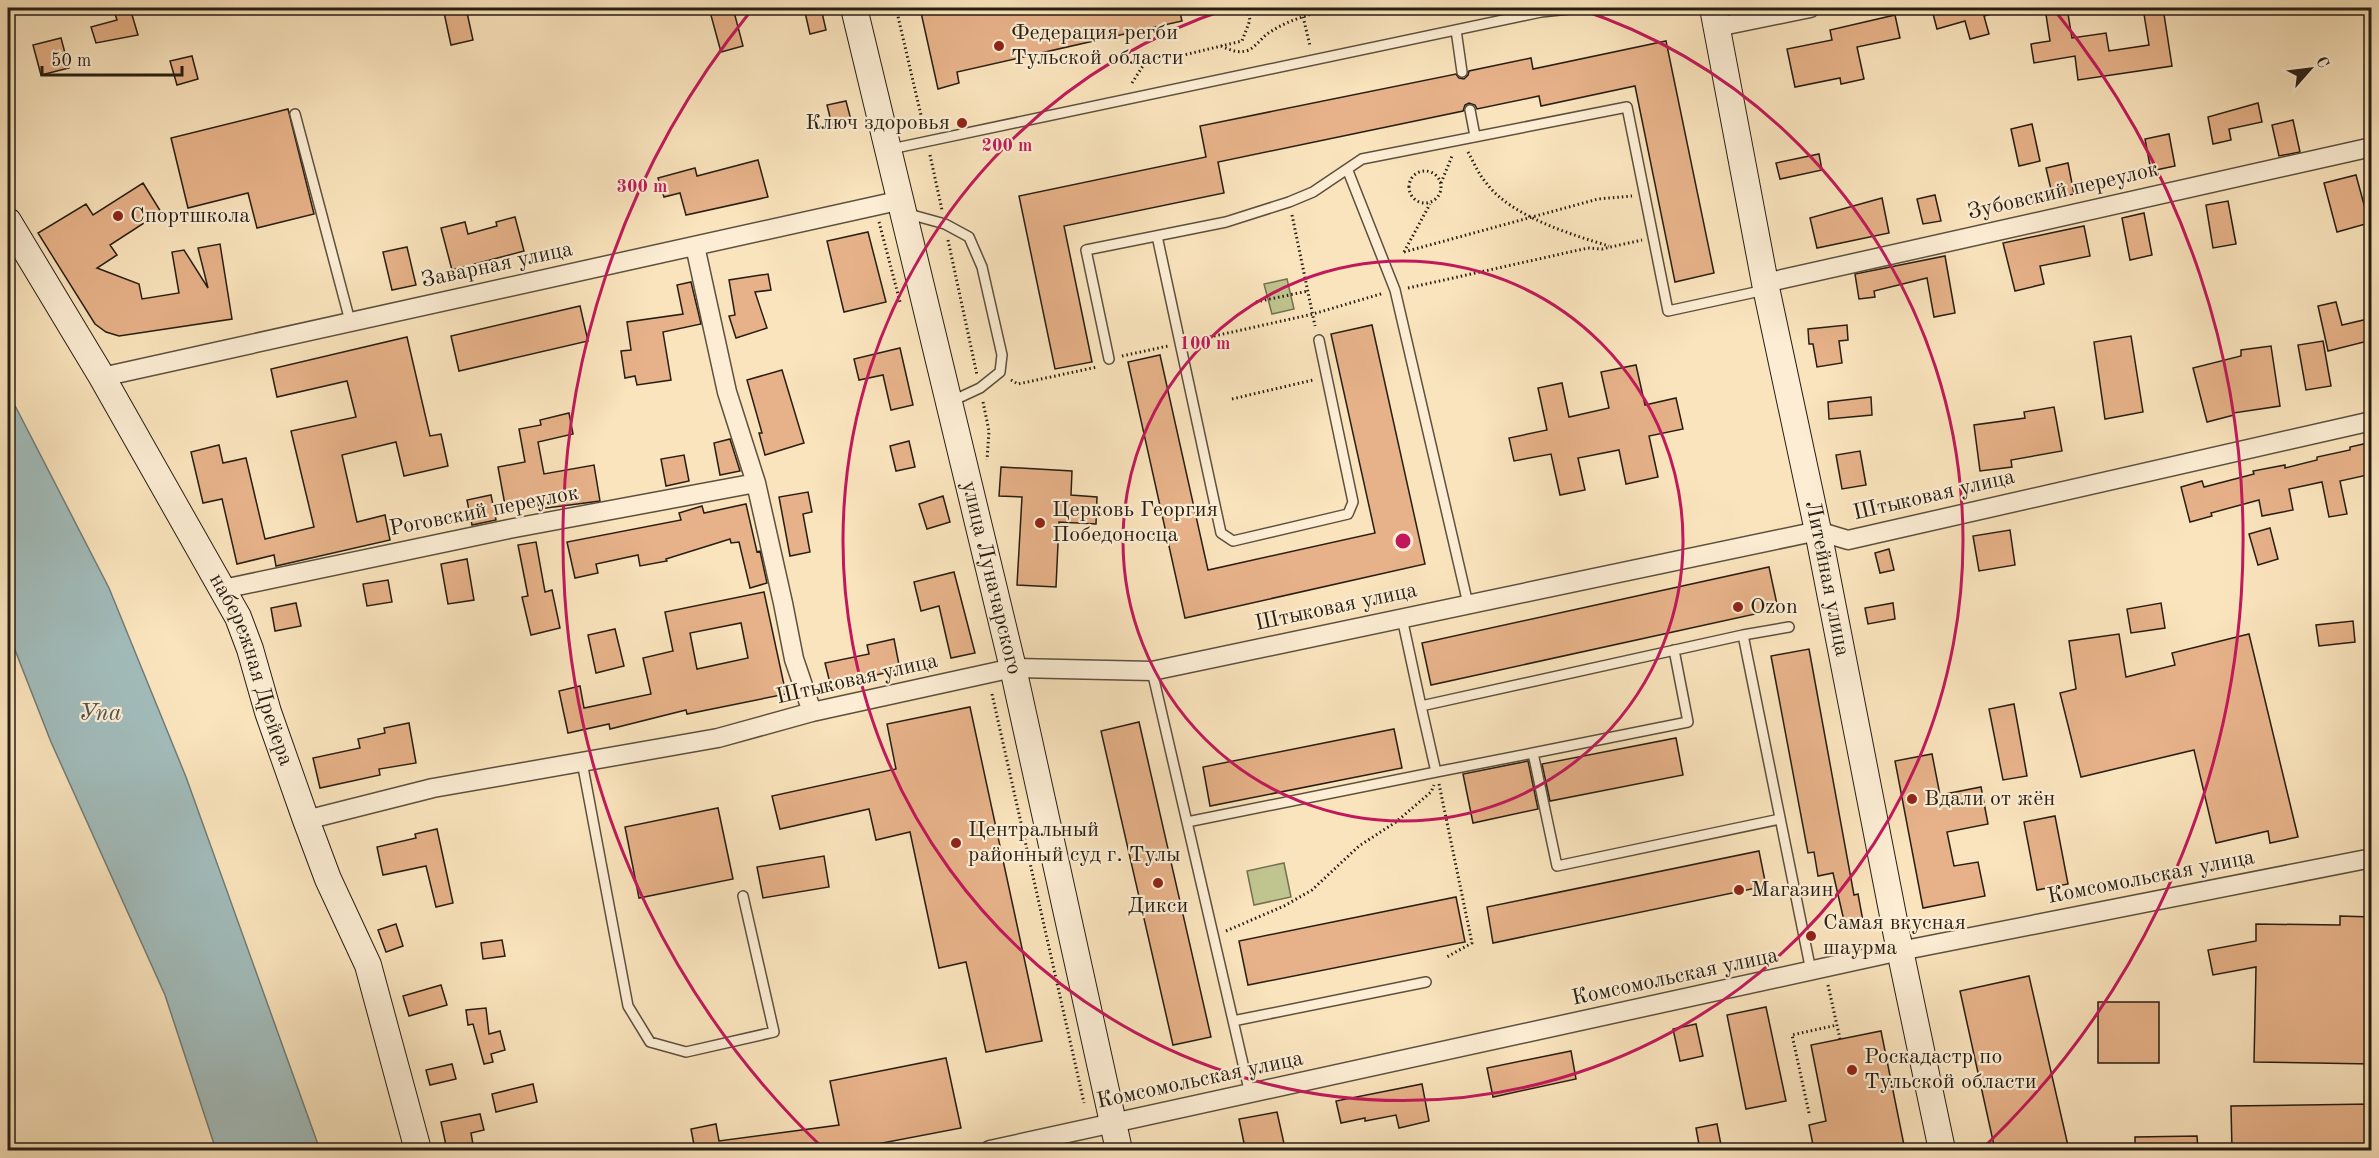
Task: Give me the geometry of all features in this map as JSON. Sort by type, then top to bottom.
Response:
[{"type":"main road","name":"улица Луначарского","points":[[854,8],[1013,668],[1119,1150]]},
{"type":"main road","name":"Литейная улица","points":[[1715,17],[1766,286],[1818,531],[1900,951],[1942,1150]]},
{"type":"main road","name":"набережная Дрейера","points":[[8,221],[102,377],[238,617],[250,649],[268,712],[328,879],[368,965],[418,1150]]},
{"type":"street","points":[[1715,17],[1810,8]]},
{"type":"street","name":"Зубовский переулок","points":[[1766,286],[2372,147]]},
{"type":"street","name":"Заварная улица","points":[[102,377],[695,246],[903,207]]},
{"type":"street","points":[[695,246],[727,392],[756,483],[794,659],[812,712]]},
{"type":"street","name":"Штыковая улица","points":[[306,820],[433,788],[718,738],[812,712],[1013,668],[1152,671],[1818,531],[1848,540],[2372,421]]},
{"type":"street","name":"Роговский переулок","points":[[223,590],[509,529],[756,483]]},
{"type":"street","name":"Комсомольская улица","points":[[990,1150],[1900,951],[2372,858]]},
{"type":"lane","points":[[889,149],[1541,12],[1579,8]]},
{"type":"lane","points":[[1456,30],[1462,72]]},
{"type":"lane","points":[[1109,359],[1086,250],[1226,222],[1289,202],[1313,192],[1348,171],[1362,159],[1627,107],[1668,311],[1766,286]]},
{"type":"lane","points":[[1470,110],[1475,136]]},
{"type":"lane","points":[[296,114],[350,321]]},
{"type":"lane","points":[[1348,171],[1395,290],[1468,604]]},
{"type":"lane","points":[[903,207],[945,224],[969,237],[982,267],[1002,355],[1000,372],[980,388],[950,402]]},
{"type":"lane","points":[[1156,236],[1221,533],[1233,541],[1348,514],[1353,502],[1319,340]]},
{"type":"lane","points":[[1402,618],[1436,772]]},
{"type":"lane","points":[[1421,706],[1743,635],[1789,627]]},
{"type":"lane","points":[[1743,635],[1811,971]]},
{"type":"lane","points":[[1187,822],[1688,722],[1674,651]]},
{"type":"lane","points":[[1152,671],[1250,1094]]},
{"type":"lane","points":[[1533,753],[1557,866],[1780,819]]},
{"type":"lane","points":[[582,762],[628,1006],[650,1042],[686,1052],[774,1032],[743,896]]},
{"type":"lane","points":[[1233,1021],[1426,982]]},
{"type":"path","points":[[896,8],[989,431],[986,462]]},
{"type":"path","points":[[1122,100],[1148,58],[1184,55],[1242,41],[1250,20],[1247,8]]},
{"type":"path","points":[[1301,8],[1313,60]]},
{"type":"path","points":[[1220,46],[1237,52],[1248,50],[1267,34],[1303,16],[1339,8]]},
{"type":"path","points":[[1460,139],[1441,183],[1439,196],[1430,204],[1404,252],[1598,200],[1645,195]]},
{"type":"path","points":[[1460,139],[1487,184],[1499,196],[1532,217],[1572,235],[1611,247]]},
{"type":"path","points":[[1430,204],[1422,204],[1411,197],[1408,190],[1411,177],[1417,172],[1429,171],[1434,173],[1441,183]]},
{"type":"path","points":[[1289,202],[1319,340]]},
{"type":"path","points":[[1000,372],[1018,384],[1098,367],[1109,359],[1312,314],[1395,290],[1588,248],[1602,249],[1653,237]]},
{"type":"path","points":[[1256,302],[1308,291]]},
{"type":"path","points":[[1232,399],[1327,378]]},
{"type":"path","points":[[992,694],[1084,1103]]},
{"type":"path","points":[[1214,937],[1284,906],[1312,890],[1359,846],[1396,822],[1431,792],[1438,775],[1472,943],[1445,958]]},
{"type":"path","points":[[1827,981],[1840,1039]]},
{"type":"path","points":[[1809,1113],[1792,1035],[1837,1025]]},
{"type":"green space","points":[[1287,279],[1294,309],[1272,314],[1264,284]]},
{"type":"green space","points":[[1284,863],[1291,897],[1254,905],[1247,871]]},
{"type":"water","name":"Упа","points":[[8,392],[109,588],[186,777],[320,1150],[216,1150],[165,995],[51,742],[8,632]]},
{"type":"building","points":[[113,8],[130,8],[138,35],[96,43],[91,27],[117,20]]},
{"type":"building","points":[[443,8],[466,8],[473,40],[451,45]]},
{"type":"building","points":[[709,8],[733,8],[743,46],[721,52]]},
{"type":"building","points":[[804,8],[821,8],[826,30],[810,34]]},
{"type":"building","name":"Федерация регби Тульской области","points":[[920,8],[1179,8],[1182,21],[957,72],[959,83],[938,89]]},
{"type":"building","points":[[1998,8],[1999,12],[1984,16],[1989,34],[1970,39],[1965,21],[1937,29],[1932,10]]},
{"type":"building","points":[[2045,8],[2067,8],[2072,38],[2106,33],[2109,51],[2149,45],[2143,8],[2163,8],[2172,66],[2078,80],[2075,56],[2034,63],[2031,44],[2050,41]]},
{"type":"building","points":[[1895,15],[1900,38],[1857,47],[1864,79],[1841,84],[1840,78],[1795,87],[1787,49],[1832,40],[1830,30]]},
{"type":"building","points":[[61,38],[69,68],[41,75],[33,45]]},
{"type":"building","points":[[1666,41],[1714,273],[1675,282],[1635,86],[1541,106],[1539,96],[1477,109],[1475,105],[1469,103],[1465,105],[1463,111],[1218,162],[1224,193],[1064,226],[1092,362],[1055,369],[1019,196],[1206,157],[1200,126],[1456,74],[1459,78],[1464,79],[1469,71],[1531,58],[1533,69]]},
{"type":"building","points":[[192,56],[198,79],[177,85],[170,61]]},
{"type":"building","points":[[846,101],[851,120],[832,125],[827,105]]},
{"type":"building","points":[[2258,103],[2262,122],[2229,129],[2231,140],[2213,144],[2208,117]]},
{"type":"building","points":[[288,109],[314,214],[257,228],[248,193],[188,208],[171,138]]},
{"type":"building","points":[[2293,120],[2300,152],[2279,156],[2272,125]]},
{"type":"building","points":[[2032,124],[2040,161],[2019,166],[2011,129]]},
{"type":"building","points":[[2169,134],[2175,166],[2151,171],[2145,139]]},
{"type":"building","points":[[1819,154],[1822,170],[1780,179],[1776,163]]},
{"type":"building","points":[[758,160],[768,197],[686,215],[680,193],[664,197],[658,178],[695,168],[697,176]]},
{"type":"building","points":[[2068,163],[2074,194],[2053,198],[2046,168]]},
{"type":"building","points":[[2356,175],[2369,223],[2337,232],[2324,183]]},
{"type":"building","points":[[143,183],[161,212],[110,245],[117,255],[97,268],[139,284],[142,299],[179,293],[172,252],[184,250],[208,288],[198,248],[220,244],[232,319],[119,336],[106,332],[95,324],[38,233],[86,204],[93,215]]},
{"type":"building","points":[[1935,195],[1941,221],[1923,224],[1917,199]]},
{"type":"building","points":[[1882,198],[1889,233],[1817,248],[1810,218]]},
{"type":"building","points":[[2228,201],[2236,244],[2213,248],[2206,205]]},
{"type":"building","points":[[2144,213],[2152,255],[2130,260],[2122,218]]},
{"type":"building","points":[[515,217],[524,251],[452,270],[441,228],[465,222],[468,234],[497,226],[496,222]]},
{"type":"building","points":[[2084,226],[2090,256],[2040,266],[2044,284],[2015,291],[2003,243]]},
{"type":"building","points":[[868,232],[886,302],[844,312],[827,241]]},
{"type":"building","points":[[407,247],[416,285],[392,290],[383,252]]},
{"type":"building","points":[[1945,256],[1955,313],[1934,317],[1927,278],[1874,291],[1875,297],[1859,299],[1855,274]]},
{"type":"building","points":[[768,274],[771,290],[755,292],[767,328],[736,338],[729,316],[735,315],[729,280]]},
{"type":"building","points":[[691,282],[701,324],[663,332],[671,380],[637,385],[635,376],[625,378],[621,351],[631,350],[627,322],[683,314],[677,285]]},
{"type":"building","points":[[2336,302],[2342,325],[2372,318],[2372,340],[2328,351],[2318,306]]},
{"type":"building","points":[[580,306],[588,341],[459,371],[451,336]]},
{"type":"building","points":[[1372,325],[1425,564],[1185,618],[1128,362],[1160,355],[1208,570],[1375,533],[1331,334]]},
{"type":"building","points":[[1847,325],[1848,340],[1839,341],[1842,363],[1817,367],[1813,344],[1809,344],[1808,329]]},
{"type":"building","points":[[2131,336],[2143,412],[2105,419],[2094,342]]},
{"type":"building","points":[[407,337],[430,436],[441,434],[448,466],[404,476],[396,442],[342,455],[357,522],[385,515],[390,540],[276,566],[274,555],[237,564],[222,499],[203,503],[191,452],[219,445],[223,463],[246,458],[265,539],[314,527],[291,431],[356,417],[347,381],[277,397],[271,369]]},
{"type":"building","points":[[2323,341],[2331,386],[2306,390],[2298,345]]},
{"type":"building","points":[[2271,346],[2280,406],[2233,413],[2234,415],[2207,422],[2193,368],[2241,356],[2241,350]]},
{"type":"building","points":[[900,348],[913,405],[891,410],[883,375],[859,380],[854,359]]},
{"type":"building","points":[[1636,365],[1645,405],[1676,398],[1683,429],[1649,436],[1658,477],[1626,484],[1619,450],[1578,458],[1585,490],[1560,495],[1551,454],[1514,461],[1509,438],[1547,430],[1538,388],[1562,383],[1569,417],[1609,408],[1601,372]]},
{"type":"building","points":[[782,370],[804,443],[765,455],[759,433],[762,433],[747,380]]},
{"type":"building","points":[[1871,397],[1872,415],[1829,419],[1828,402]]},
{"type":"building","points":[[2054,407],[2062,451],[2011,460],[2012,467],[1980,471],[1974,425],[2025,418],[2024,412]]},
{"type":"building","points":[[569,413],[573,434],[538,442],[544,474],[594,465],[600,501],[539,509],[537,499],[505,505],[498,467],[525,462],[519,429],[541,425],[540,420]]},
{"type":"building","points":[[730,439],[740,471],[720,475],[714,443]]},
{"type":"building","points":[[909,441],[915,467],[896,471],[890,446]]},
{"type":"building","points":[[2368,443],[2372,457],[2372,474],[2340,481],[2347,514],[2329,517],[2322,482],[2289,489],[2293,510],[2262,516],[2259,500],[2211,513],[2212,516],[2190,522],[2181,487],[2202,481],[2204,487],[2254,474],[2253,471],[2285,465],[2285,468]]},
{"type":"building","points":[[1860,451],[1866,485],[1842,489],[1836,455]]},
{"type":"building","points":[[684,455],[689,481],[666,486],[661,459]]},
{"type":"building","points":[[1001,467],[1072,471],[1071,495],[1097,497],[1096,524],[1059,522],[1056,587],[1017,585],[1022,497],[999,496]]},
{"type":"building","points":[[808,492],[812,512],[803,514],[810,552],[790,556],[779,497]]},
{"type":"building","points":[[491,495],[496,520],[472,525],[467,500]]},
{"type":"building","points":[[943,496],[950,522],[927,529],[919,504]]},
{"type":"building","points":[[746,504],[767,583],[750,588],[739,542],[731,543],[730,539],[666,559],[667,561],[640,566],[638,555],[596,564],[598,573],[575,578],[567,542],[681,520],[679,513],[702,506],[704,513]]},
{"type":"building","points":[[2270,528],[2278,559],[2258,565],[2249,534]]},
{"type":"building","points":[[2010,530],[2015,565],[1979,571],[1973,536]]},
{"type":"building","points":[[536,542],[545,592],[552,590],[560,628],[531,635],[522,597],[528,596],[518,545]]},
{"type":"building","points":[[1889,549],[1894,570],[1880,573],[1875,553]]},
{"type":"building","points":[[467,559],[474,600],[448,604],[441,564]]},
{"type":"building","points":[[1769,567],[1778,609],[1431,685],[1422,643]]},
{"type":"building","points":[[954,572],[975,653],[951,658],[939,606],[921,611],[914,582]]},
{"type":"building","points":[[388,580],[392,602],[367,606],[363,584]]},
{"type":"building","points":[[764,592],[786,694],[687,714],[686,710],[610,729],[609,724],[568,733],[559,691],[580,686],[584,708],[651,694],[643,658],[673,651],[665,612]],"holes":[[[741,623],[748,658],[697,669],[690,633]]]},
{"type":"building","points":[[296,603],[301,626],[275,631],[271,608]]},
{"type":"building","points":[[1893,603],[1895,619],[1868,624],[1865,608]]},
{"type":"building","points":[[2161,603],[2165,628],[2131,633],[2127,609]]},
{"type":"building","points":[[2353,621],[2355,642],[2319,646],[2316,625]]},
{"type":"building","points":[[615,629],[624,666],[596,673],[588,635]]},
{"type":"building","points":[[2119,634],[2126,677],[2175,665],[2172,653],[2249,634],[2298,837],[2270,843],[2268,831],[2216,843],[2194,750],[2081,777],[2060,693],[2076,689],[2069,641]]},
{"type":"building","points":[[894,639],[900,670],[847,681],[848,684],[831,687],[825,663],[869,654],[867,645]]},
{"type":"building","points":[[1809,649],[1854,895],[1858,894],[1863,921],[1845,925],[1833,873],[1818,876],[1814,852],[1808,853],[1771,656]]},
{"type":"building","points":[[2014,704],[2027,776],[2003,780],[1989,709]]},
{"type":"building","name":"Центральный районный суд г. Тулы","points":[[970,707],[1042,1041],[986,1052],[966,962],[939,968],[910,832],[876,840],[869,809],[780,829],[772,796],[896,769],[887,724]]},
{"type":"building","points":[[1139,722],[1211,1037],[1173,1045],[1101,731]]},
{"type":"building","points":[[409,723],[416,763],[379,769],[380,775],[320,788],[313,758],[360,748],[358,739],[385,733],[384,728]]},
{"type":"building","points":[[1394,729],[1402,768],[1210,806],[1203,767]]},
{"type":"building","points":[[1676,738],[1683,775],[1550,801],[1542,764]]},
{"type":"building","points":[[1932,754],[1940,795],[1981,787],[1988,824],[1947,832],[1954,866],[1978,862],[1985,896],[1923,908],[1895,761]]},
{"type":"building","points":[[1528,761],[1538,809],[1473,823],[1463,774]]},
{"type":"building","points":[[718,808],[733,879],[639,898],[625,827]]},
{"type":"building","points":[[2055,816],[2068,884],[2037,890],[2024,822]]},
{"type":"building","points":[[437,829],[453,903],[436,907],[426,866],[383,875],[377,847],[416,838],[415,834]]},
{"type":"building","points":[[1759,851],[1766,886],[1493,943],[1487,907]]},
{"type":"building","points":[[824,856],[829,887],[763,898],[757,867]]},
{"type":"building","points":[[1456,897],[1465,942],[1248,985],[1239,941]]},
{"type":"building","points":[[2340,916],[2372,917],[2372,1064],[2254,1062],[2256,967],[2213,975],[2208,950],[2256,941],[2256,924],[2340,925]]},
{"type":"building","points":[[396,924],[403,946],[386,952],[378,930]]},
{"type":"building","points":[[502,940],[505,956],[483,959],[481,943]]},
{"type":"building","points":[[2029,976],[2069,1150],[1995,1150],[1960,991]]},
{"type":"building","points":[[441,985],[447,1005],[409,1016],[403,996]]},
{"type":"building","points":[[2098,1002],[2159,1002],[2159,1063],[2098,1063]]},
{"type":"building","points":[[1766,1007],[1786,1101],[1746,1109],[1727,1015]]},
{"type":"building","points":[[486,1008],[489,1034],[500,1031],[505,1050],[491,1054],[493,1062],[484,1064],[473,1024],[468,1025],[466,1010]]},
{"type":"building","points":[[1696,1024],[1703,1056],[1680,1061],[1673,1029]]},
{"type":"building","name":"Роскадастр по Тульской области","points":[[1881,1031],[1905,1150],[1814,1150],[1809,1125],[1826,1121],[1811,1045]]},
{"type":"building","points":[[1571,1051],[1576,1079],[1493,1097],[1487,1068]]},
{"type":"building","points":[[946,1058],[961,1128],[846,1150],[695,1150],[691,1129],[716,1124],[719,1141],[839,1125],[830,1081]]},
{"type":"building","points":[[452,1064],[456,1079],[430,1085],[426,1070]]},
{"type":"building","points":[[533,1084],[537,1102],[496,1112],[492,1094]]},
{"type":"building","points":[[1422,1084],[1429,1121],[1399,1128],[1396,1115],[1341,1123],[1336,1101]]},
{"type":"building","points":[[2372,1104],[2372,1150],[2232,1150],[2231,1106]]},
{"type":"building","points":[[1277,1112],[1285,1148],[1264,1150],[1263,1144],[1245,1148],[1239,1119]]},
{"type":"building","points":[[480,1114],[484,1130],[471,1133],[474,1150],[447,1150],[441,1122]]},
{"type":"building","points":[[1717,1124],[1722,1150],[1700,1150],[1696,1128]]},
{"type":"building","points":[[2197,1136],[2198,1150],[2135,1150],[2135,1137]]},
{"type":"place","name":"Федерация регби Тульской области","points":[[999,46]]},
{"type":"place","name":"Ключ здоровья","points":[[962,123]]},
{"type":"place","name":"Спортшкола","points":[[118,216]]},
{"type":"place","name":"Церковь Георгия Победоносца","points":[[1040,523]]},
{"type":"place","name":"Ozon","points":[[1738,607]]},
{"type":"place","name":"Вдали от жён","points":[[1912,799]]},
{"type":"place","name":"Центральный районный суд г. Тулы","points":[[956,843]]},
{"type":"place","name":"Дикси","points":[[1158,883]]},
{"type":"place","name":"Магазин","points":[[1739,890]]},
{"type":"place","name":"Самая вкусная шаурма","points":[[1811,936]]},
{"type":"place","name":"Роскадастр по Тульской области","points":[[1852,1070]]}]
